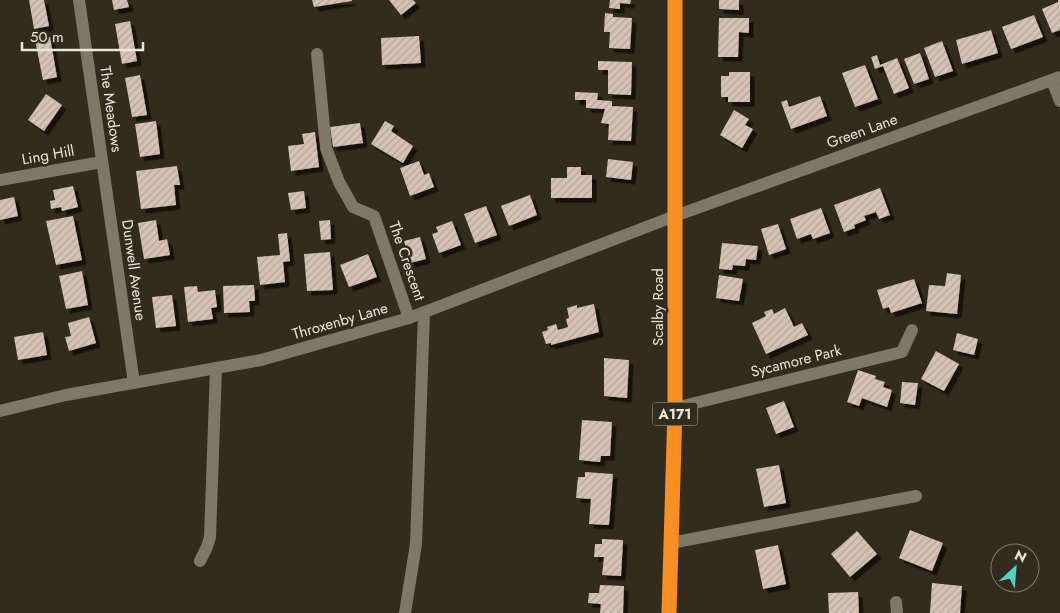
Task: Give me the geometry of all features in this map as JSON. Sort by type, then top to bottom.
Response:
[{"type":"highway","name":"Scalby Road","points":[[669,613],[675,408],[675,0]]},
{"type":"street","name":"The Meadows","points":[[79,0],[102,162]]},
{"type":"street","name":"The Crescent","points":[[317,54],[326,148],[339,182],[354,208],[374,216],[410,318]]},
{"type":"street","name":"Green Lane","points":[[675,216],[1056,78]]},
{"type":"street","points":[[1056,78],[1060,101]]},
{"type":"street","name":"Ling Hill","points":[[0,180],[102,162]]},
{"type":"street","name":"Dunwell Avenue","points":[[102,162],[134,383]]},
{"type":"street","name":"Throxenby Lane","points":[[0,411],[66,395],[261,360],[410,318],[675,216]]},
{"type":"street","points":[[406,613],[416,544],[424,312]]},
{"type":"street","points":[[901,365],[902,352],[912,330]]},
{"type":"street","name":"Sycamore Park","points":[[675,408],[902,352]]},
{"type":"street","points":[[200,561],[210,537],[216,368]]},
{"type":"street","points":[[671,543],[916,496]]},
{"type":"building","points":[[29,0],[44,0],[49,26],[34,29]]},
{"type":"building","points":[[112,0],[127,0],[129,7],[114,10]]},
{"type":"building","points":[[312,0],[352,0],[352,1],[314,7]]},
{"type":"building","points":[[389,0],[413,0],[416,3],[401,15]]},
{"type":"building","points":[[610,0],[631,0],[630,4],[620,3],[620,9],[609,8]]},
{"type":"building","points":[[719,0],[739,0],[739,10],[719,9]]},
{"type":"building","points":[[1060,0],[1060,30],[1052,33],[1042,9],[1058,2]]},
{"type":"building","points":[[605,13],[613,14],[613,17],[632,18],[630,49],[609,48],[610,32],[604,32]]},
{"type":"building","points":[[1034,15],[1043,37],[1011,49],[1002,27]]},
{"type":"building","points":[[719,18],[749,18],[749,33],[739,32],[738,57],[718,57]]},
{"type":"building","points":[[130,21],[137,61],[122,64],[115,24]]},
{"type":"building","points":[[991,30],[998,53],[962,64],[956,40]]},
{"type":"building","points":[[419,36],[421,63],[382,65],[381,38]]},
{"type":"building","points":[[50,37],[57,77],[43,80],[35,40]]},
{"type":"building","points":[[942,41],[953,71],[935,77],[924,48]]},
{"type":"building","points":[[920,53],[929,79],[914,84],[904,59]]},
{"type":"building","points":[[877,55],[880,65],[897,58],[909,88],[894,94],[883,66],[875,69],[871,57]]},
{"type":"building","points":[[598,61],[632,62],[631,95],[608,94],[608,70],[598,70]]},
{"type":"building","points":[[865,65],[878,99],[855,107],[842,73]]},
{"type":"building","points":[[729,72],[750,72],[750,102],[728,102],[728,97],[721,97],[721,76],[729,76]]},
{"type":"building","points":[[140,75],[147,115],[132,117],[125,78]]},
{"type":"building","points":[[575,92],[598,93],[597,100],[612,101],[612,106],[633,107],[631,141],[608,140],[609,124],[601,123],[605,109],[586,108],[586,100],[575,100]]},
{"type":"building","points":[[46,94],[62,105],[44,131],[28,120]]},
{"type":"building","points":[[820,96],[827,116],[791,129],[781,102],[787,100],[789,107]]},
{"type":"building","points":[[734,110],[749,119],[745,125],[753,129],[742,148],[720,135]]},
{"type":"building","points":[[156,121],[160,154],[140,157],[135,124]]},
{"type":"building","points":[[385,121],[394,126],[391,131],[413,146],[403,163],[371,144]]},
{"type":"building","points":[[360,123],[363,143],[333,147],[330,127]]},
{"type":"building","points":[[315,132],[319,167],[291,171],[288,146],[304,144],[302,134]]},
{"type":"building","points":[[608,159],[633,162],[631,180],[606,177]]},
{"type":"building","points":[[419,161],[424,175],[429,173],[434,187],[410,196],[400,168]]},
{"type":"building","points":[[177,166],[180,185],[174,185],[176,205],[141,209],[136,171]]},
{"type":"building","points":[[567,167],[581,167],[581,175],[592,175],[592,198],[551,198],[551,178],[567,178]]},
{"type":"building","points":[[73,186],[78,207],[62,211],[61,207],[51,209],[50,201],[55,200],[53,190]]},
{"type":"building","points":[[880,188],[890,215],[879,219],[876,212],[864,216],[866,220],[854,225],[855,228],[844,232],[834,205]]},
{"type":"building","points":[[304,191],[306,208],[291,210],[288,193]]},
{"type":"building","points":[[530,195],[537,215],[509,226],[501,206]]},
{"type":"building","points":[[14,197],[18,216],[0,220],[0,200]]},
{"type":"building","points":[[486,206],[497,235],[475,243],[464,214]]},
{"type":"building","points":[[821,208],[830,233],[813,239],[811,234],[797,239],[790,219]]},
{"type":"building","points":[[73,216],[82,260],[56,265],[46,221]]},
{"type":"building","points":[[156,220],[159,241],[167,239],[170,255],[144,259],[138,223]]},
{"type":"building","points":[[330,220],[331,239],[321,240],[319,221]]},
{"type":"building","points":[[452,221],[461,245],[439,253],[432,234],[438,232],[436,227]]},
{"type":"building","points":[[778,224],[786,249],[769,255],[761,229]]},
{"type":"building","points":[[287,233],[290,261],[283,262],[285,282],[260,285],[257,257],[280,255],[278,234]]},
{"type":"building","points":[[420,237],[426,259],[410,263],[404,241]]},
{"type":"building","points":[[722,243],[758,246],[756,260],[746,259],[745,266],[733,265],[732,270],[719,269]]},
{"type":"building","points":[[330,252],[333,290],[307,291],[304,254]]},
{"type":"building","points":[[368,254],[377,277],[349,287],[340,265]]},
{"type":"building","points":[[82,271],[88,305],[66,309],[59,276]]},
{"type":"building","points":[[947,273],[961,275],[957,314],[926,311],[929,285],[945,286]]},
{"type":"building","points":[[719,275],[743,279],[739,301],[716,298]]},
{"type":"building","points":[[914,279],[922,303],[891,313],[889,307],[883,309],[877,290]]},
{"type":"building","points":[[254,285],[255,301],[249,301],[250,312],[224,313],[223,286]]},
{"type":"building","points":[[197,286],[198,292],[215,290],[217,307],[211,308],[213,319],[188,322],[184,287]]},
{"type":"building","points":[[172,295],[176,326],[156,328],[152,297]]},
{"type":"building","points":[[594,304],[599,332],[551,345],[551,343],[546,344],[542,332],[548,330],[547,327],[556,324],[558,330],[568,327],[566,319],[569,318],[567,308],[577,305],[577,308]]},
{"type":"building","points":[[785,308],[794,327],[802,323],[808,335],[766,354],[752,323],[766,316],[764,312],[772,309],[774,314]]},
{"type":"building","points":[[89,317],[96,343],[69,351],[65,337],[71,336],[68,323]]},
{"type":"building","points":[[43,332],[47,355],[18,360],[14,337]]},
{"type":"building","points":[[957,333],[978,339],[974,355],[953,350]]},
{"type":"building","points":[[936,351],[959,364],[944,391],[921,379]]},
{"type":"building","points":[[604,358],[629,360],[627,398],[604,396]]},
{"type":"building","points":[[858,370],[876,376],[875,379],[885,382],[883,387],[892,390],[887,407],[862,398],[859,406],[847,402]]},
{"type":"building","points":[[902,382],[918,383],[915,405],[900,403]]},
{"type":"building","points":[[784,401],[794,427],[776,434],[766,408]]},
{"type":"building","points":[[582,420],[612,422],[610,456],[601,456],[600,462],[579,460]]},
{"type":"building","points":[[779,465],[786,503],[764,507],[756,469]]},
{"type":"building","points":[[585,472],[613,474],[609,525],[589,524],[591,499],[576,498],[578,477],[585,477]]},
{"type":"building","points":[[910,530],[943,543],[932,571],[899,558]]},
{"type":"building","points":[[857,531],[877,554],[850,577],[831,554]]},
{"type":"building","points":[[602,539],[623,540],[621,576],[602,575],[604,557],[594,557],[595,544],[602,544]]},
{"type":"building","points":[[778,545],[786,584],[763,589],[755,550]]},
{"type":"building","points":[[932,583],[962,586],[960,613],[930,613]]},
{"type":"building","points":[[600,585],[624,586],[623,613],[600,613],[601,604],[588,603],[589,593],[599,593]]},
{"type":"building","points":[[858,592],[859,613],[829,613],[828,593]]}]
